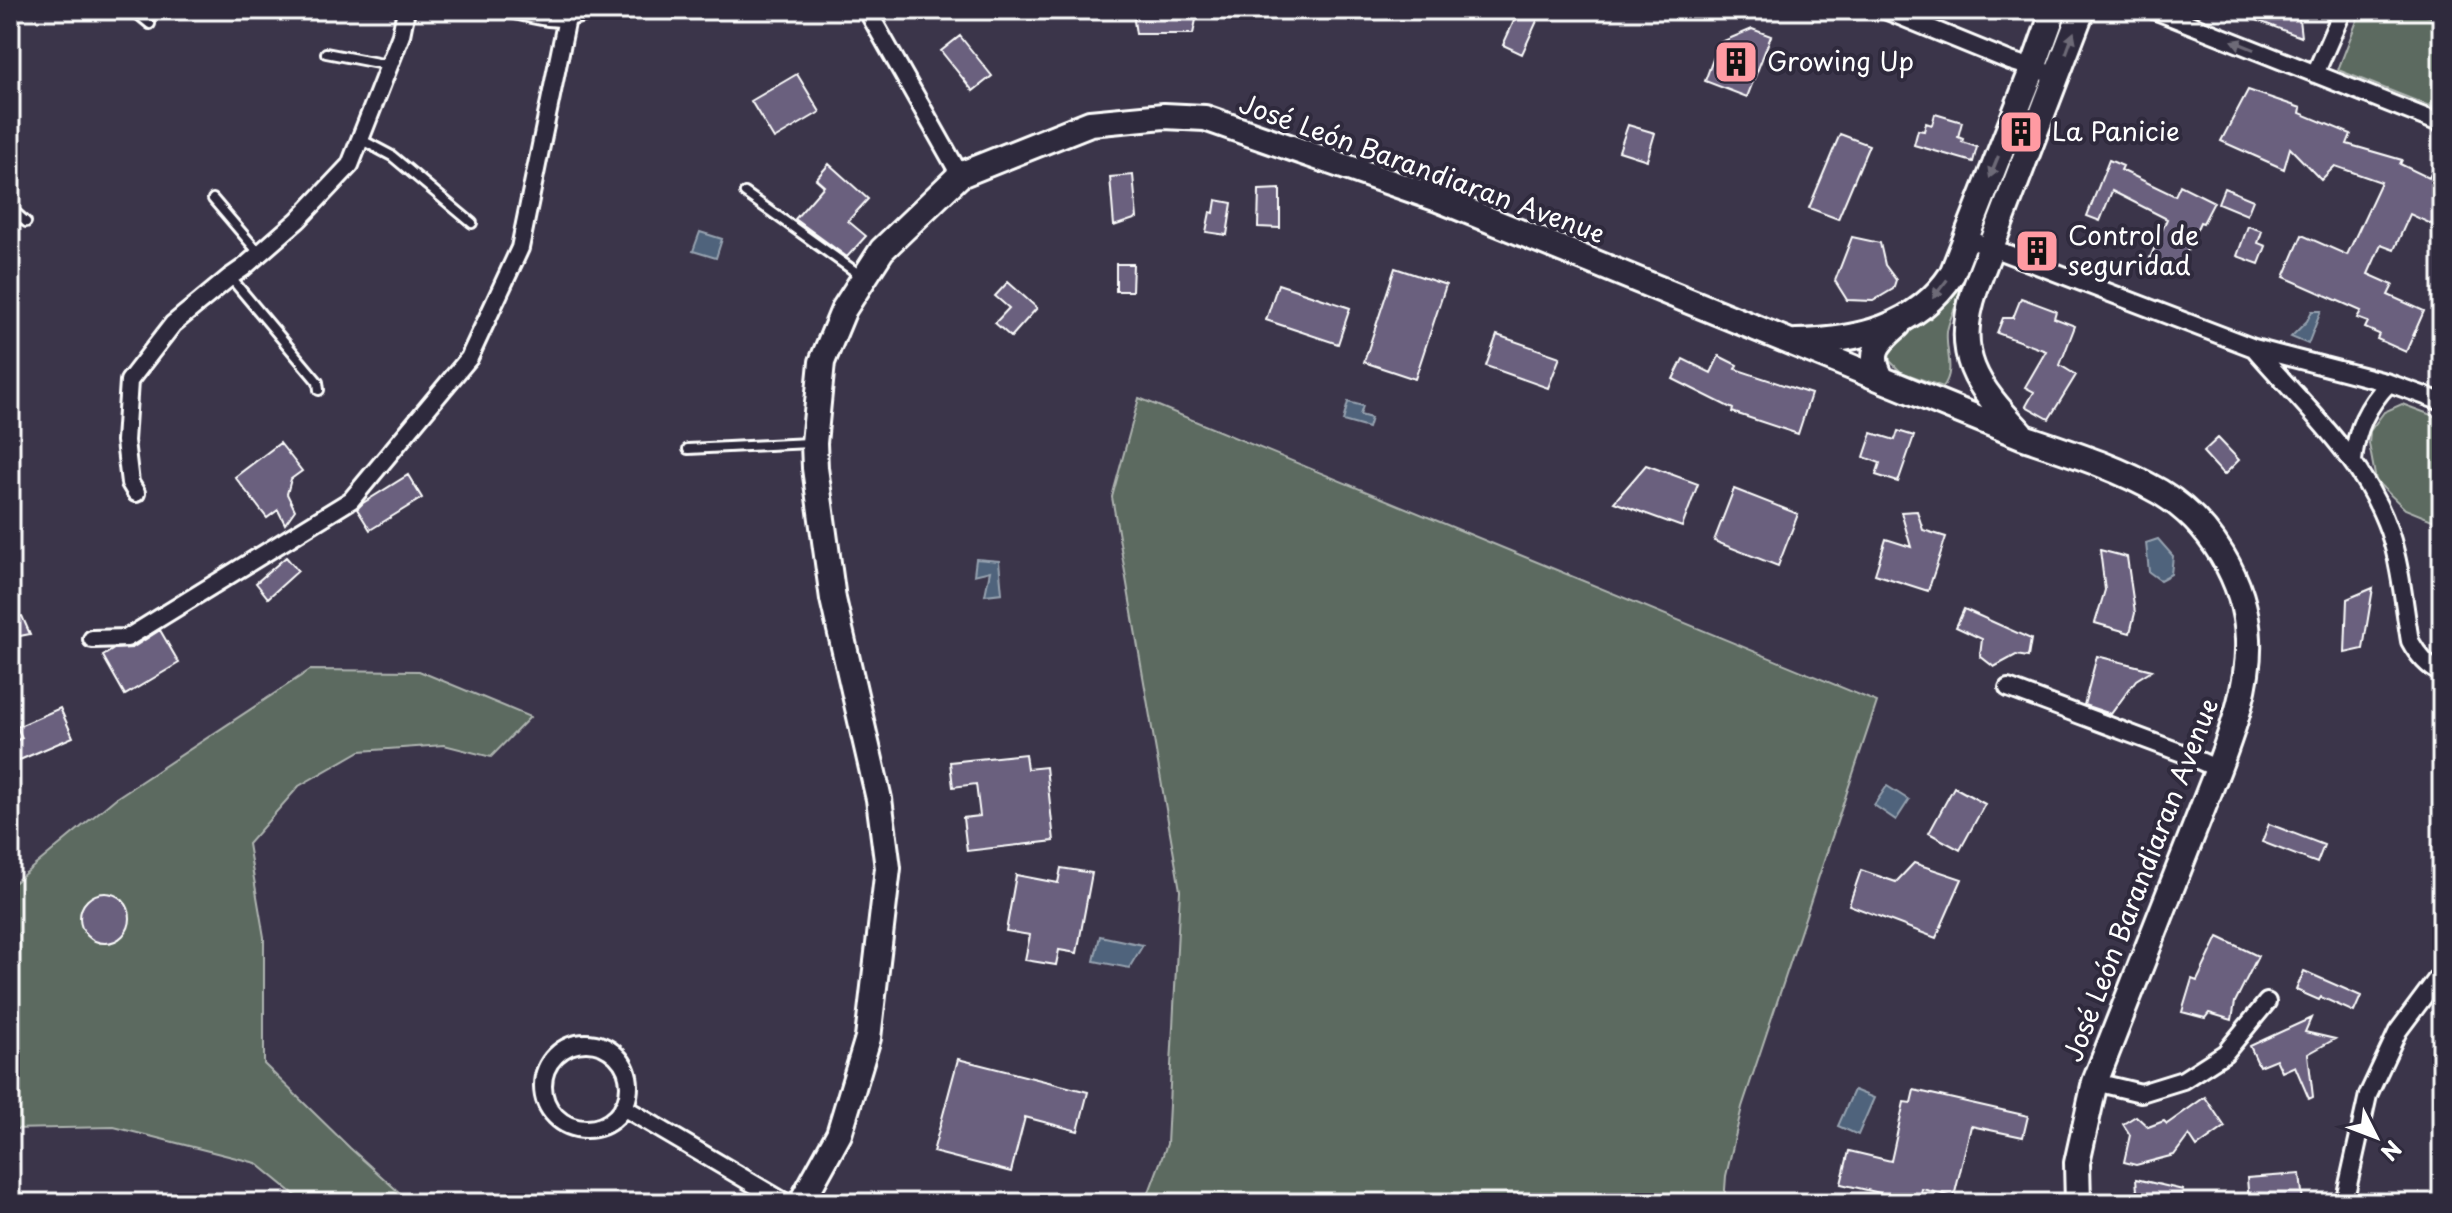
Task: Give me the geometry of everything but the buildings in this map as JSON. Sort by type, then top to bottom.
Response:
[{"type":"street","points":[[136,493],[130,483],[125,441],[129,381],[173,324],[298,220],[350,165],[401,35],[406,10]]},
{"type":"street","points":[[515,10],[549,19],[567,18],[589,10]]},
{"type":"street","points":[[867,10],[960,175]]},
{"type":"street","points":[[1885,10],[2010,61],[2058,76]]},
{"type":"street","points":[[1882,379],[1874,359],[1882,339],[1930,302],[1952,274],[2054,10]]},
{"type":"street","points":[[2024,437],[1990,398],[1971,365],[1965,340],[1966,323],[1990,249],[2082,10]]},
{"type":"street","points":[[2154,10],[2442,124]]},
{"type":"street","points":[[2315,74],[2343,10]]},
{"type":"street","points":[[92,639],[127,638],[351,500],[469,358],[520,248],[567,18]]},
{"type":"street","name":"José León Barandiaran Avenue","points":[[801,1203],[839,1134],[868,1038],[888,868],[876,784],[833,599],[815,468],[814,443],[822,362],[844,309],[882,250],[960,175],[1090,123],[1164,116],[1205,118],[1438,199],[2024,437],[2098,463],[2163,494],[2207,533],[2223,556],[2245,612],[2248,640],[2246,672],[2218,769],[2095,1082],[2077,1163],[2078,1203]]},
{"type":"street","points":[[1966,238],[2254,348],[2389,383],[2442,402]]},
{"type":"street","points":[[1788,342],[1848,337],[1903,321]]},
{"type":"street","points":[[2254,348],[2353,461],[2375,497],[2390,534],[2410,641],[2428,666],[2442,674]]},
{"type":"street","points":[[1928,398],[1952,394],[1961,387],[1971,365]]},
{"type":"street","points":[[2353,461],[2358,430],[2377,395],[2389,383]]},
{"type":"street","points":[[2008,688],[2218,769]]},
{"type":"street","points":[[2344,1203],[2368,1095],[2398,1031],[2442,972]]},
{"type":"street","points":[[2095,1082],[2141,1093],[2183,1080],[2225,1053],[2267,1002]]},
{"type":"street","points":[[594,1043],[607,1048],[625,1067],[629,1081],[623,1107],[614,1119],[601,1126],[587,1129],[572,1127],[559,1120],[549,1109],[543,1081],[548,1067],[556,1055],[567,1047],[594,1043]]},
{"type":"street","points":[[623,1107],[786,1203]]},
{"type":"lane","points":[[133,10],[150,24]]},
{"type":"lane","points":[[326,53],[389,65]]},
{"type":"lane","points":[[360,139],[392,156],[472,223]]},
{"type":"lane","points":[[745,193],[864,278]]},
{"type":"lane","points":[[213,199],[260,254]]},
{"type":"lane","points":[[10,208],[26,222]]},
{"type":"lane","points":[[230,277],[318,382],[319,390]]},
{"type":"lane","points":[[688,449],[814,443]]},
{"type":"shaded area","points":[[2358,10],[2409,10],[2442,20],[2442,111],[2338,70],[2358,18]]},
{"type":"shaded area","points":[[1967,254],[1978,256],[1948,325],[1947,381],[1943,387],[1901,372],[1890,361],[1889,350]]},
{"type":"shaded area","points":[[1139,398],[1877,702],[1742,1107],[1726,1176],[1724,1203],[1145,1203],[1167,1144],[1180,890],[1112,497]]},
{"type":"shaded area","points":[[2402,404],[2442,419],[2442,524],[2405,509],[2376,481],[2369,444],[2370,431],[2384,412]]},
{"type":"shaded area","points":[[310,670],[419,671],[530,717],[491,757],[444,745],[360,751],[299,786],[248,844],[264,937],[264,1064],[411,1203],[305,1203],[256,1163],[114,1127],[10,1129],[10,886],[116,798]]},
{"type":"water","points":[[700,232],[722,239],[716,258],[693,251]]},
{"type":"water","points":[[2312,311],[2321,311],[2308,344],[2291,337],[2307,321]]},
{"type":"water","points":[[1348,402],[1363,406],[1360,415],[1371,418],[1368,428],[1343,421]]},
{"type":"water","points":[[2158,539],[2173,556],[2171,574],[2160,580],[2149,572],[2146,543]]},
{"type":"water","points":[[976,559],[999,561],[1002,593],[985,595],[990,571],[974,575]]},
{"type":"water","points":[[1887,786],[1909,800],[1896,820],[1874,805]]},
{"type":"water","points":[[1100,936],[1143,945],[1129,968],[1094,961]]},
{"type":"water","points":[[1854,1090],[1874,1098],[1858,1135],[1838,1126]]},
{"type":"place","name":"Growing Up","points":[[1736,62]]},
{"type":"place","name":"La Panicie","points":[[2021,132]]},
{"type":"place","name":"Control de seguridad","points":[[2037,251]]}]
